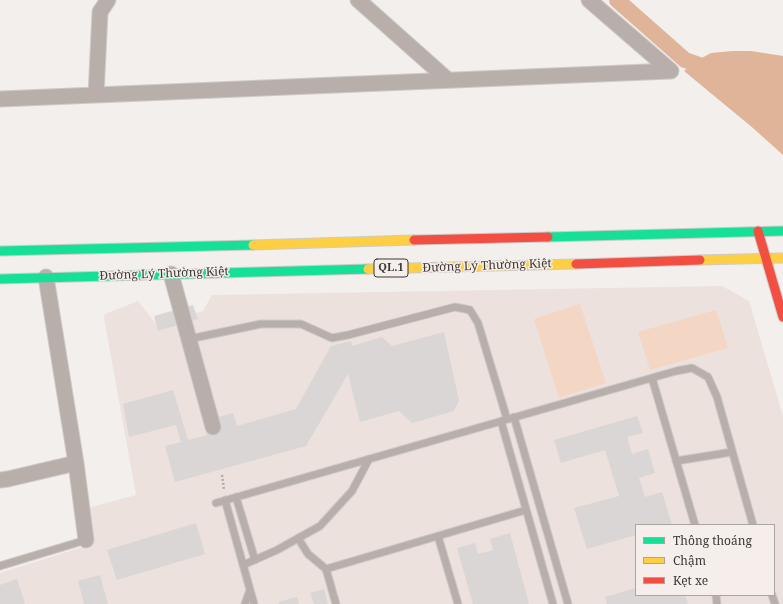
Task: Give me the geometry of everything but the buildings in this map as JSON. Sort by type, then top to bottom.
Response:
[{"type":"main road","points":[[758,231],[783,317]]},
{"type":"main road","name":"QL.1","points":[[0,251],[339,246],[783,231]]},
{"type":"main road","name":"Đường Lý Thường Kiệt","points":[[0,279],[171,274],[337,266],[783,258]]},
{"type":"street","points":[[96,95],[100,12],[108,0]]},
{"type":"street","points":[[358,0],[448,80]]},
{"type":"street","points":[[0,99],[671,70],[589,0]]},
{"type":"street","points":[[171,274],[213,427]]},
{"type":"street","points":[[46,277],[76,463],[86,540]]},
{"type":"street","points":[[0,480],[76,463]]},
{"type":"lane","points":[[189,339],[261,324],[301,324],[332,338],[455,307],[470,310],[478,323],[507,419],[568,604]]},
{"type":"lane","points":[[216,503],[676,371],[692,368],[708,377],[717,397],[753,524]]},
{"type":"lane","points":[[652,378],[695,524]]},
{"type":"lane","points":[[507,419],[526,510],[553,604]]},
{"type":"lane","points":[[676,461],[732,452]]},
{"type":"lane","points":[[243,565],[277,550],[320,526],[352,492],[369,459]]},
{"type":"lane","points":[[236,497],[255,560]]},
{"type":"lane","points":[[225,500],[254,604]]},
{"type":"lane","points":[[326,569],[526,510]]},
{"type":"lane","points":[[438,536],[458,604]]},
{"type":"lane","points":[[298,538],[308,554],[326,569],[336,604]]},
{"type":"lane","points":[[0,566],[86,540]]},
{"type":"lane","points":[[245,604],[250,590]]},
{"type":"shaded area","points":[[751,51],[783,56],[783,155],[684,71],[698,60],[711,53]]},
{"type":"shaded area","points":[[722,286],[749,301],[783,416],[783,604],[0,604],[0,573],[92,544],[88,508],[136,495],[104,318],[105,314],[138,301],[156,324],[203,311],[212,295]]},
{"type":"shaded area","points":[[580,304],[606,383],[559,398],[534,319]]},
{"type":"shaded area","points":[[716,310],[728,348],[650,370],[638,332]]},
{"type":"waterway","points":[[617,0],[685,60],[714,70]]},
{"type":"traffic: fast","points":[[548,237],[783,231]]},
{"type":"traffic: fast","points":[[0,251],[253,245]]},
{"type":"traffic: fast","points":[[0,279],[368,269]]},
{"type":"traffic: slow","points":[[253,245],[414,240]]},
{"type":"traffic: slow","points":[[700,260],[783,258]]},
{"type":"traffic: slow","points":[[368,269],[576,264]]},
{"type":"traffic: jam","points":[[758,231],[783,317]]},
{"type":"traffic: jam","points":[[414,240],[548,237]]},
{"type":"traffic: jam","points":[[576,264],[700,260]]}]
